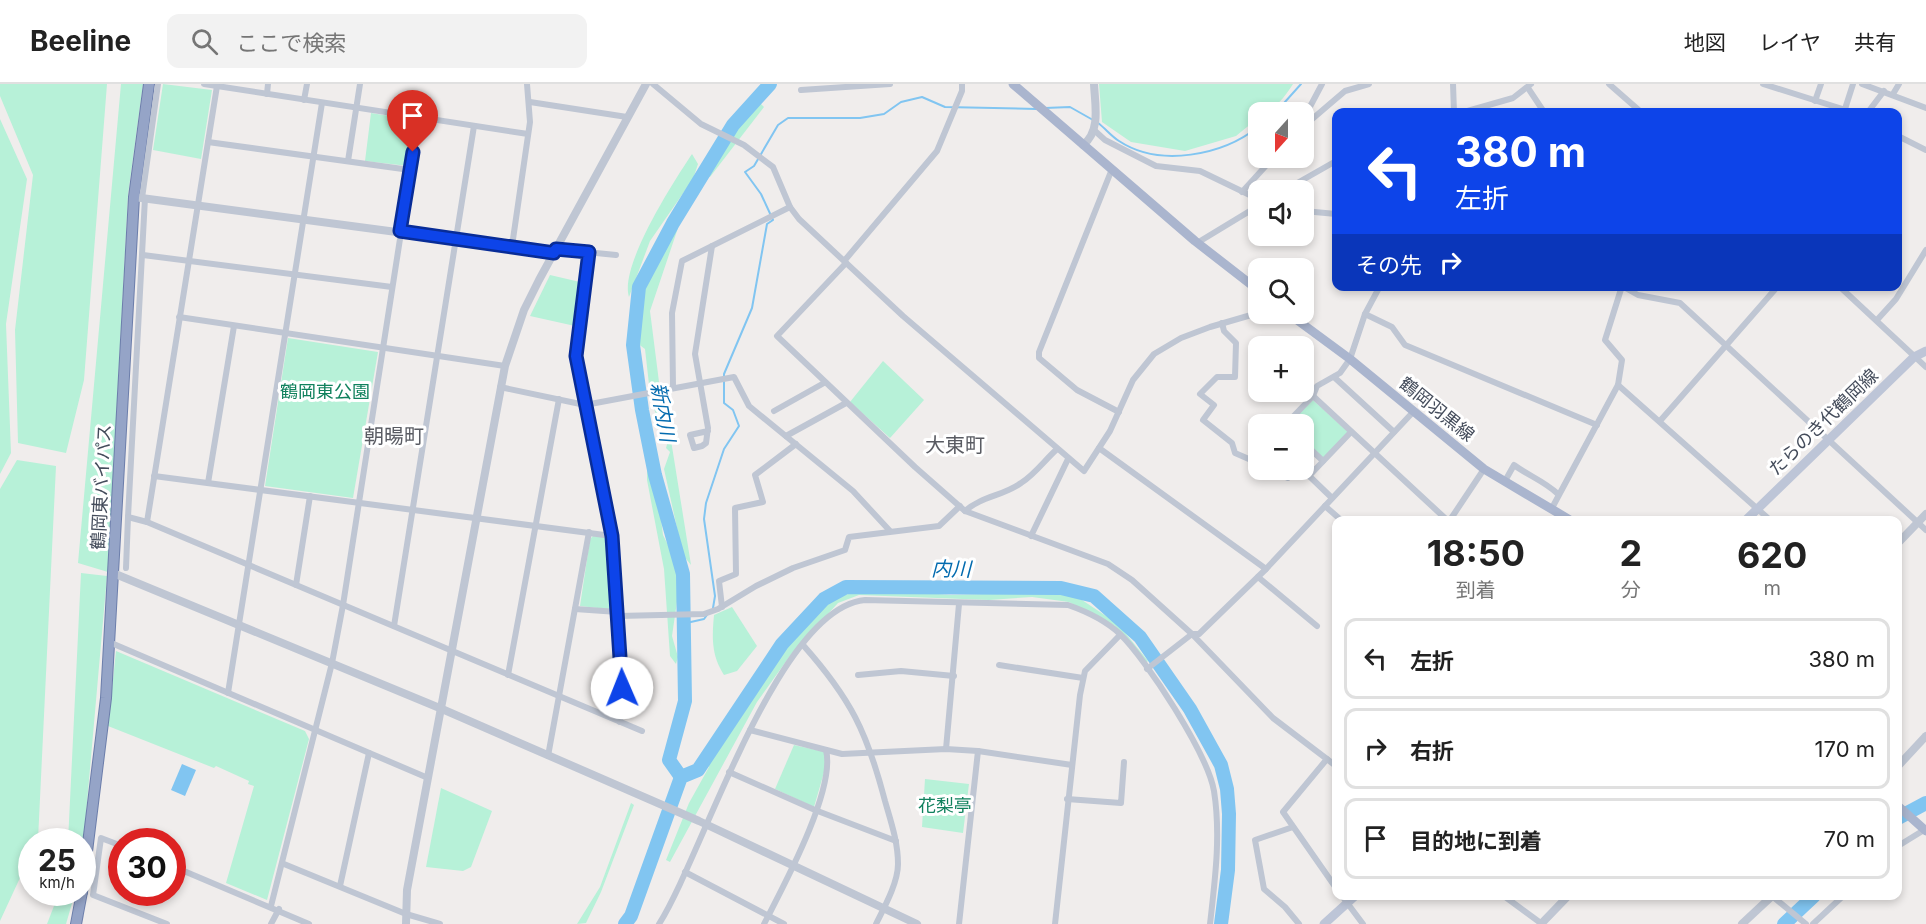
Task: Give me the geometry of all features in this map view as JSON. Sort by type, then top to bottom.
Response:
[{"type":"highway","name":"鶴岡東バイパス","points":[[91,828],[101,752],[149,84]]},
{"type":"highway","name":"鶴岡東バイパス","points":[[76,924],[79,906]]},
{"type":"main road","points":[[1018,85],[1083,145],[1197,243],[1248,282]]},
{"type":"main road","name":"鶴岡羽黒線","points":[[1303,324],[1350,359],[1484,468],[1564,516]]},
{"type":"main road","name":"たらのき代鶴岡線","points":[[1750,516],[1914,357],[1926,351]]},
{"type":"main road","points":[[1902,810],[1923,829]]},
{"type":"main road","points":[[1324,924],[1344,900]]},
{"type":"street","points":[[126,568],[143,255],[140,197],[158,84]]},
{"type":"street","points":[[204,84],[528,135]]},
{"type":"street","points":[[267,94],[268,84]]},
{"type":"street","points":[[304,100],[307,84]]},
{"type":"street","points":[[348,161],[360,84]]},
{"type":"street","points":[[512,246],[528,135],[530,102],[527,84]]},
{"type":"street","points":[[405,924],[428,778],[505,366],[524,310],[646,84]]},
{"type":"street","points":[[653,84],[701,124],[744,145],[772,167],[790,207],[799,219],[1056,450],[1084,471],[1119,412],[1133,380],[1154,354],[1181,338],[1248,316]]},
{"type":"street","points":[[801,90],[890,84]]},
{"type":"street","points":[[962,84],[962,92],[936,151],[845,262],[777,336],[824,383],[963,508],[1108,564],[1132,580],[1191,634],[1273,718],[1332,762]]},
{"type":"street","points":[[1083,145],[1090,139],[1094,130],[1094,84]]},
{"type":"street","points":[[1312,102],[1322,84]]},
{"type":"street","points":[[1314,117],[1345,91],[1369,84]]},
{"type":"street","points":[[1453,84],[1455,108]]},
{"type":"street","points":[[1609,84],[1636,108]]},
{"type":"street","points":[[1764,84],[1835,108]]},
{"type":"street","points":[[1815,101],[1821,84]]},
{"type":"street","points":[[1845,108],[1853,84]]},
{"type":"street","points":[[1862,84],[1926,108]]},
{"type":"street","points":[[1893,94],[1899,84]]},
{"type":"street","points":[[147,522],[217,86]]},
{"type":"street","points":[[1478,108],[1513,98],[1529,86],[1542,108]]},
{"type":"street","points":[[1871,108],[1884,91]]},
{"type":"street","points":[[530,102],[627,117]]},
{"type":"street","points":[[228,693],[237,623],[322,103]]},
{"type":"street","points":[[1496,103],[1497,108]]},
{"type":"street","points":[[272,906],[332,663],[343,605],[418,117]]},
{"type":"street","points":[[394,626],[474,126]]},
{"type":"street","points":[[1094,130],[1105,140],[1156,166],[1200,171],[1248,195]]},
{"type":"street","points":[[1902,138],[1926,150]]},
{"type":"street","points":[[208,142],[410,170]]},
{"type":"street","points":[[1303,180],[1332,163]]},
{"type":"street","points":[[1242,192],[1264,168]]},
{"type":"street","points":[[1112,169],[1039,352],[1040,358],[1077,390],[1119,412]]},
{"type":"street","points":[[140,197],[512,246],[616,255]]},
{"type":"street","points":[[670,388],[672,313],[682,261],[790,207]]},
{"type":"street","points":[[1197,243],[1248,212]]},
{"type":"street","points":[[1314,212],[1332,214]]},
{"type":"street","points":[[708,431],[695,354],[712,246]]},
{"type":"street","points":[[1902,289],[1926,250]]},
{"type":"street","points":[[589,252],[576,356],[612,536],[623,671],[620,722]]},
{"type":"street","points":[[143,255],[392,287]]},
{"type":"street","points":[[1314,394],[1317,386],[1340,374],[1350,359],[1365,314],[1377,291]]},
{"type":"street","points":[[1552,508],[1618,385],[1622,360],[1605,340],[1620,291]]},
{"type":"street","points":[[1631,291],[1638,295],[1680,303],[1926,530]]},
{"type":"street","points":[[1660,421],[1774,291]]},
{"type":"street","points":[[1845,291],[1926,367]]},
{"type":"street","points":[[1877,320],[1901,291]]},
{"type":"street","points":[[1365,314],[1392,327],[1405,345],[1597,425]]},
{"type":"street","points":[[179,317],[505,366]]},
{"type":"street","points":[[1222,323],[1224,331],[1236,344],[1235,377],[1217,377],[1200,394],[1214,405],[1203,420],[1232,443],[1235,453],[1248,459]]},
{"type":"street","points":[[208,483],[234,326]]},
{"type":"street","points":[[500,387],[585,405],[734,377],[749,406],[853,491],[890,531]]},
{"type":"street","points":[[1334,377],[1394,432]]},
{"type":"street","points":[[774,411],[824,383]]},
{"type":"street","points":[[1618,385],[1766,516]]},
{"type":"street","points":[[1314,397],[1445,516]]},
{"type":"street","points":[[508,675],[559,399]]},
{"type":"street","points":[[1296,414],[1307,402]]},
{"type":"street","points":[[786,436],[846,403]]},
{"type":"street","points":[[1147,669],[1191,634],[1200,634],[1266,569],[1413,411]]},
{"type":"street","points":[[1314,471],[1351,432]]},
{"type":"street","points":[[722,607],[719,581],[736,574],[735,508],[763,502],[755,475],[796,444]]},
{"type":"street","points":[[1099,448],[1266,569]]},
{"type":"street","points":[[575,609],[618,614],[704,614],[722,607],[793,568],[845,550],[849,537],[939,526],[977,500],[1022,483],[1056,450]]},
{"type":"street","points":[[1314,452],[1323,461]]},
{"type":"street","points":[[1031,536],[1068,459]]},
{"type":"street","points":[[1505,481],[1514,465],[1526,474],[1540,478],[1558,494]]},
{"type":"street","points":[[1452,516],[1484,468]]},
{"type":"street","points":[[154,476],[612,536]]},
{"type":"street","points":[[1313,480],[1332,498]]},
{"type":"street","points":[[296,585],[310,496]]},
{"type":"street","points":[[1325,506],[1336,516]]},
{"type":"street","points":[[1902,539],[1926,514]]},
{"type":"street","points":[[128,518],[147,522],[642,731]]},
{"type":"street","points":[[548,756],[589,532]]},
{"type":"street","points":[[113,573],[442,709],[702,822],[918,924]]},
{"type":"street","points":[[1258,577],[1317,626]]},
{"type":"street","points":[[663,923],[685,872],[702,822],[773,689],[803,645],[835,610],[850,602],[1068,605],[1094,615],[1120,635],[1147,669],[1201,754],[1209,771],[1217,823],[1210,924]]},
{"type":"street","points":[[946,749],[959,604]]},
{"type":"street","points":[[1055,924],[1067,799],[1083,678],[1085,670],[1120,635]]},
{"type":"street","points":[[109,642],[428,778]]},
{"type":"street","points":[[803,645],[828,674],[859,721],[872,751],[896,841],[898,867],[876,924]]},
{"type":"street","points":[[999,665],[1083,678]]},
{"type":"street","points":[[858,675],[901,671],[954,676]]},
{"type":"street","points":[[750,730],[842,754],[946,749],[978,751],[1072,765]]},
{"type":"street","points":[[1902,762],[1926,735]]},
{"type":"street","points":[[764,924],[795,866],[815,810],[827,769],[826,750]]},
{"type":"street","points":[[959,924],[978,751]]},
{"type":"street","points":[[340,886],[369,753]]},
{"type":"street","points":[[1328,759],[1283,812],[1332,882]]},
{"type":"street","points":[[1067,799],[1121,803],[1124,762]]},
{"type":"street","points":[[729,771],[815,810],[896,841]]},
{"type":"street","points":[[1293,827],[1255,840],[1264,889],[1285,906],[1299,924]]},
{"type":"street","points":[[1902,843],[1923,829]]},
{"type":"street","points":[[108,841],[101,838],[93,895],[108,901]]},
{"type":"street","points":[[284,864],[406,914],[440,924]]},
{"type":"street","points":[[186,872],[272,906],[309,924]]},
{"type":"street","points":[[685,872],[784,924]]},
{"type":"street","points":[[1346,900],[1363,924]]},
{"type":"street","points":[[1509,900],[1541,924],[1564,900]]},
{"type":"street","points":[[1742,924],[1770,900]]},
{"type":"street","points":[[1778,900],[1806,924]]},
{"type":"street","points":[[1814,924],[1839,900]]},
{"type":"street","points":[[121,906],[167,924]]},
{"type":"street","points":[[271,924],[279,909]]},
{"type":"green space","points":[[0,84],[107,84],[84,380],[66,453],[18,443],[15,330],[33,175],[0,96]]},
{"type":"green space","points":[[121,84],[143,84],[128,195],[108,572],[78,563]]},
{"type":"green space","points":[[163,84],[212,90],[201,159],[153,150]]},
{"type":"green space","points":[[1099,84],[1293,84],[1279,102],[1248,102],[1248,126],[1236,136],[1185,151],[1131,142],[1102,122]]},
{"type":"green space","points":[[758,101],[764,107],[710,177],[705,176],[740,120]]},
{"type":"green space","points":[[371,113],[414,120],[408,166],[365,161]]},
{"type":"green space","points":[[0,119],[27,179],[6,324],[11,453],[0,474]]},
{"type":"green space","points":[[692,154],[698,164],[693,179],[650,241],[629,297],[628,283],[640,245],[673,183]]},
{"type":"green space","points":[[679,225],[650,311],[666,437],[651,402],[645,349],[637,343],[641,290],[660,253]]},
{"type":"green space","points":[[550,275],[580,282],[575,326],[530,316]]},
{"type":"green space","name":"鶴岡東公園","points":[[288,338],[378,352],[353,498],[265,486]]},
{"type":"green space","points":[[883,361],[924,400],[890,438],[850,402]]},
{"type":"green space","points":[[1314,401],[1348,432],[1323,458],[1314,449],[1314,414],[1299,414]]},
{"type":"green space","points":[[670,434],[691,565],[683,555],[664,469],[670,452],[666,448]]},
{"type":"green space","points":[[647,459],[658,495],[663,535],[675,559],[680,581],[672,636],[678,657],[676,664],[670,656],[664,569],[647,480]]},
{"type":"green space","points":[[17,460],[56,466],[39,828],[18,828],[18,882],[0,921],[0,489]]},
{"type":"green space","points":[[593,536],[605,537],[610,542],[615,610],[580,606],[590,539]]},
{"type":"green space","points":[[81,573],[107,576],[85,828],[69,828]]},
{"type":"green space","points":[[871,589],[951,595],[1046,592],[1073,594],[1118,624],[1148,661],[1145,664],[1115,626],[1069,602],[1032,597],[989,600],[859,595],[838,603],[792,653],[757,702],[670,862],[666,860],[689,803],[709,767],[709,761],[721,747],[784,650],[810,619],[829,602],[846,594]]},
{"type":"green space","points":[[732,607],[757,646],[737,671],[724,675],[713,646],[714,615]]},
{"type":"green space","points":[[116,651],[305,731],[309,739],[267,900],[226,883],[254,786],[248,784],[249,781],[216,766],[214,768],[108,726]]},
{"type":"green space","points":[[794,745],[825,752],[825,769],[814,807],[775,789]]},
{"type":"green space","name":"花梨亭","points":[[925,779],[969,784],[963,833],[922,827]]},
{"type":"green space","points":[[441,788],[492,811],[471,867],[463,871],[426,867]]},
{"type":"green space","points":[[631,803],[634,805],[601,892],[586,923],[577,924],[600,887]]},
{"type":"green space","points":[[54,906],[71,906],[66,924],[47,924]]},
{"type":"water","points":[[182,764],[196,770],[185,796],[171,790]]},
{"type":"waterway","name":"新内川","points":[[681,777],[669,760],[685,701],[683,574],[655,475],[642,410],[633,345],[639,287],[673,223],[733,125],[770,84]]},
{"type":"waterway","points":[[1285,102],[1301,84]]},
{"type":"waterway","points":[[713,608],[715,596],[704,519],[706,503],[724,449],[739,426],[733,410],[724,403],[724,374],[752,308],[767,224],[773,220],[761,194],[745,172],[754,166],[778,125],[788,118],[860,118],[884,114],[901,102],[922,97],[945,107],[1037,109]]},
{"type":"waterway","points":[[1045,108],[1070,107],[1093,120]]},
{"type":"waterway","points":[[1098,123],[1116,139],[1135,149],[1172,156],[1209,151],[1248,134]]},
{"type":"waterway","name":"内川","points":[[625,924],[631,916],[681,777],[698,770],[782,644],[824,599],[846,587],[1061,588],[1094,596],[1140,637],[1190,709],[1221,765],[1227,789],[1229,814],[1228,870],[1221,924]]},
{"type":"waterway","points":[[682,624],[704,619],[707,615]]},
{"type":"waterway","name":"内川","points":[[1902,816],[1926,803]]},
{"type":"waterway","name":"内川","points":[[1784,924],[1810,900]]},
{"type":"district","name":"朝暘町","points":[[394,436]]},
{"type":"district","name":"大東町","points":[[955,445]]},
{"type":"route","points":[[413,152],[400,231],[554,253],[556,249],[589,252],[576,356],[612,536],[623,671],[622,688]]}]
